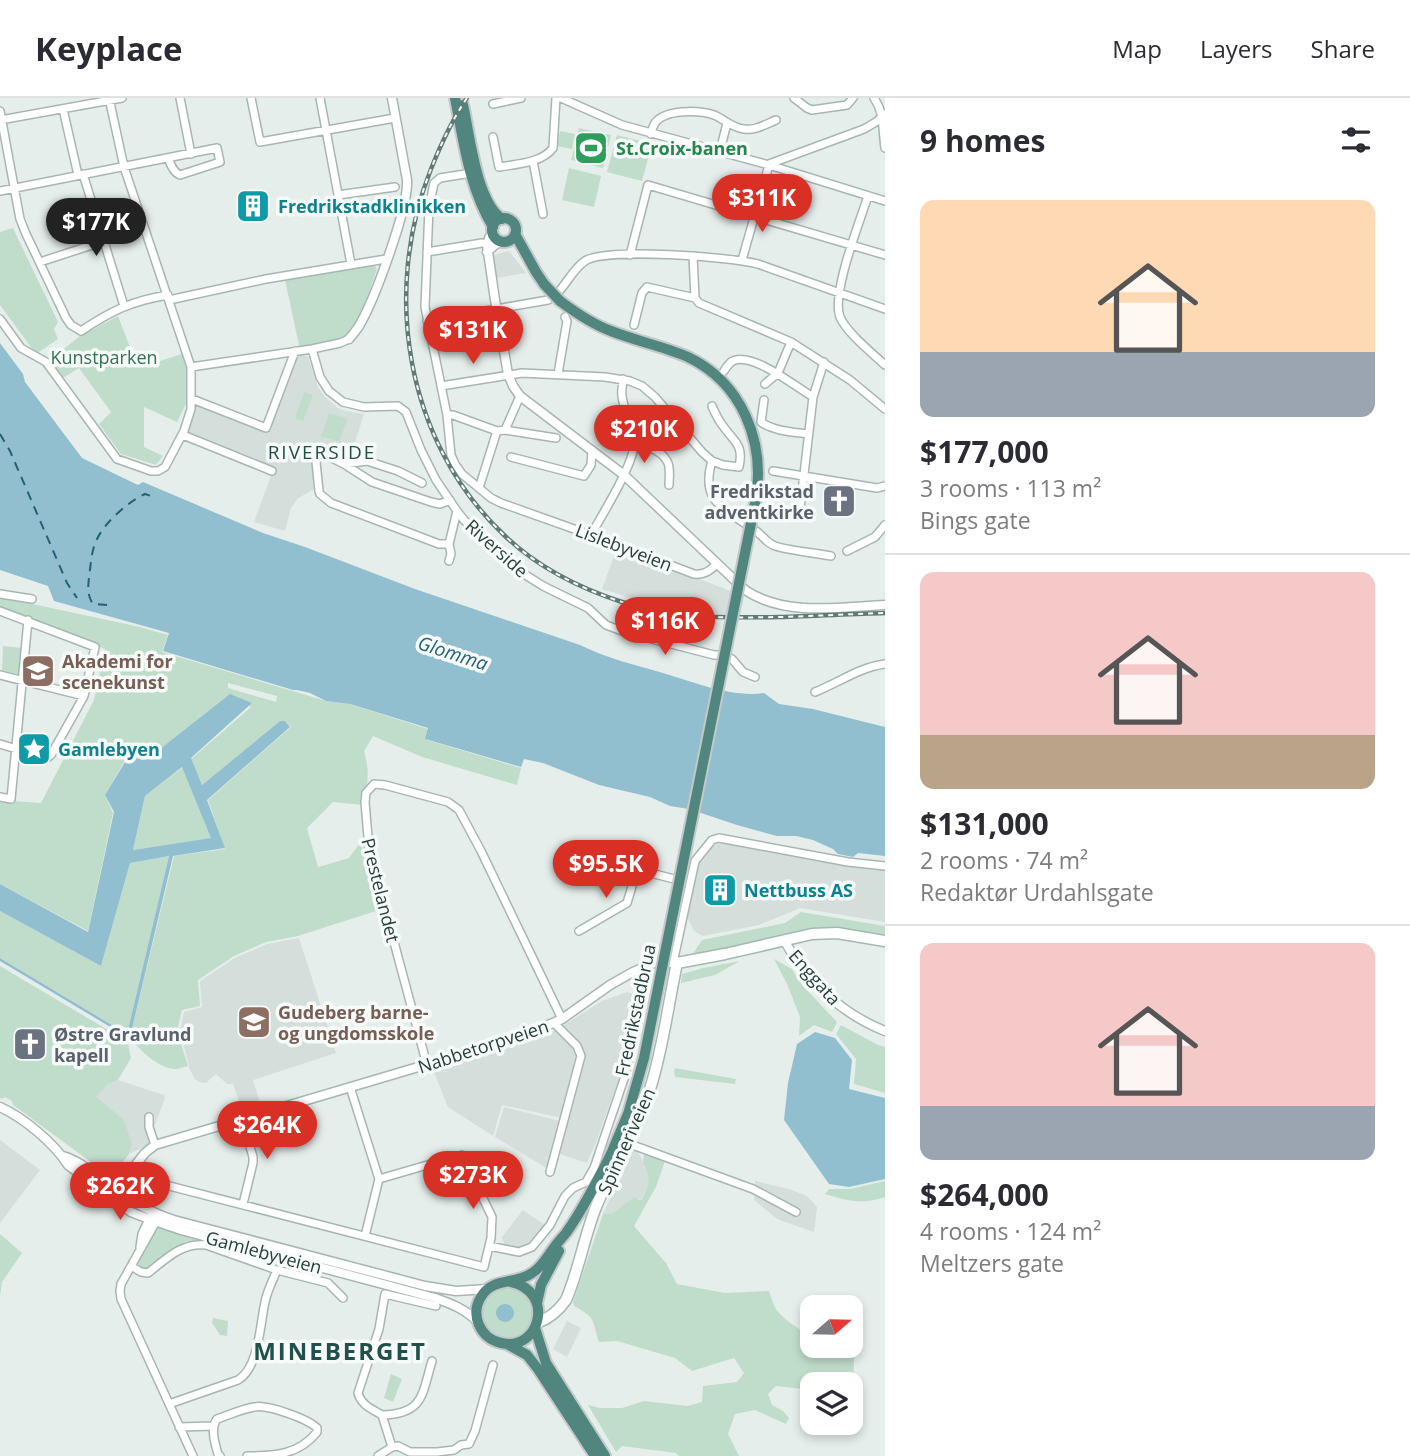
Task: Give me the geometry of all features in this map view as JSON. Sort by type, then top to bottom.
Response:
[{"type":"highway","points":[[455,98],[468,169],[483,209],[502,236]]},
{"type":"highway","points":[[462,98],[477,170],[490,206],[502,219],[498,220],[502,236]]},
{"type":"highway","name":"Fredrikstadbrua","points":[[502,219],[510,220],[515,226],[502,236],[536,272],[567,312],[610,331],[688,358],[722,382],[746,415],[758,452],[757,498],[639,1078],[628,1114],[611,1154],[567,1231]]},
{"type":"highway","points":[[567,1231],[533,1273],[488,1289],[478,1302],[476,1314],[484,1333],[491,1339],[527,1355],[595,1456]]},
{"type":"highway","points":[[567,1231],[541,1284],[536,1325],[546,1363],[605,1456]]},
{"type":"highway","points":[[511,1282],[527,1288],[538,1305]]},
{"type":"highway","points":[[507,1344],[523,1339],[536,1325]]},
{"type":"main road","name":"Nabbetorpveien","points":[[675,963],[812,934],[853,935],[885,941]]},
{"type":"main road","name":"Spinneriveien","points":[[536,1325],[546,1320],[566,1300],[596,1207],[638,1122],[651,1087],[675,963]]},
{"type":"main road","points":[[538,1305],[554,1311]]},
{"type":"street","points":[[1,120],[122,98]]},
{"type":"street","points":[[180,98],[191,154]]},
{"type":"street","points":[[251,98],[260,142],[395,118]]},
{"type":"street","points":[[320,98],[351,264]]},
{"type":"street","points":[[191,367],[340,343],[349,339],[359,326],[386,259],[408,188],[392,98]]},
{"type":"street","points":[[493,104],[521,98]]},
{"type":"street","points":[[493,137],[499,167],[533,161],[552,150],[558,98],[570,100],[622,125],[769,165],[885,201]]},
{"type":"street","points":[[794,98],[813,110],[847,105],[853,98]]},
{"type":"street","points":[[874,98],[884,115],[885,148]]},
{"type":"street","points":[[0,319],[26,351],[46,362],[117,459],[150,471],[165,467],[183,435],[191,410],[191,367],[124,166],[110,99]]},
{"type":"street","points":[[63,109],[80,174],[124,306]]},
{"type":"street","points":[[0,111],[20,219],[66,318],[81,331],[106,314],[154,297],[168,298],[386,259]]},
{"type":"street","points":[[651,134],[659,119],[681,112],[707,113],[735,127],[749,130],[776,120]]},
{"type":"street","points":[[769,165],[864,129],[884,115]]},
{"type":"street","points":[[720,151],[727,123]]},
{"type":"street","points":[[0,191],[217,148],[220,162],[180,175],[176,173],[168,158]]},
{"type":"street","points":[[533,161],[543,214]]},
{"type":"street","points":[[742,260],[769,165]]},
{"type":"street","name":"Lislebyveien","points":[[465,174],[440,178],[434,183],[429,208],[425,307],[447,415],[451,455],[455,464],[462,474],[500,503],[694,574],[708,572],[717,564]]},
{"type":"street","points":[[630,255],[648,185],[885,255]]},
{"type":"street","points":[[338,195],[395,187]]},
{"type":"street","points":[[868,196],[839,292],[839,314],[848,329],[885,365]]},
{"type":"street","points":[[40,262],[144,228]]},
{"type":"street","points":[[502,236],[489,238],[487,253],[509,374],[520,396],[624,475],[754,596],[783,605],[816,608],[885,605]]},
{"type":"street","points":[[427,252],[482,243]]},
{"type":"street","points":[[427,321],[545,301],[554,297],[584,261],[603,256],[630,255],[742,260],[885,309]]},
{"type":"street","points":[[693,256],[695,299]]},
{"type":"street","points":[[634,325],[642,293],[647,287],[695,299],[791,342],[850,380],[885,409]]},
{"type":"street","points":[[558,374],[567,312]]},
{"type":"street","points":[[765,384],[778,373],[791,342]]},
{"type":"street","name":"Riverside","points":[[312,349],[320,377],[329,391],[343,402],[364,407],[398,406],[406,412],[431,470],[457,511],[486,542],[524,574],[588,608],[606,625],[693,650],[725,655],[743,672],[755,677]]},
{"type":"street","points":[[191,399],[265,428],[295,351]]},
{"type":"street","points":[[724,371],[736,360],[759,364],[778,373],[813,397]]},
{"type":"street","points":[[799,517],[813,397],[824,362]]},
{"type":"street","points":[[441,386],[522,373],[623,379],[642,386],[655,397],[712,461],[739,467],[741,454],[738,443],[722,425],[712,406]]},
{"type":"street","points":[[591,535],[632,458],[633,431],[622,400],[623,379]]},
{"type":"street","points":[[479,488],[501,431],[520,396]]},
{"type":"street","points":[[764,400],[763,424],[808,434]]},
{"type":"street","points":[[447,415],[501,431],[556,438]]},
{"type":"street","points":[[183,435],[272,471]]},
{"type":"street","points":[[634,444],[650,449],[666,459],[669,485]]},
{"type":"street","points":[[511,457],[584,477],[591,465],[592,450]]},
{"type":"street","points":[[449,544],[439,544],[331,503],[319,491],[316,462],[320,452],[372,482],[431,502],[440,504],[450,500]]},
{"type":"street","points":[[344,464],[367,461],[398,471],[422,483]]},
{"type":"street","points":[[591,465],[607,461]]},
{"type":"street","points":[[712,461],[710,489],[725,511],[756,530],[774,546],[831,556]]},
{"type":"street","points":[[773,471],[877,488],[885,486]]},
{"type":"street","points":[[449,561],[449,544],[457,511]]},
{"type":"street","points":[[847,551],[875,537],[885,524]]},
{"type":"street","points":[[0,594],[32,599]]},
{"type":"street","points":[[0,611],[95,647],[84,696],[51,755],[47,758],[0,744]]},
{"type":"street","points":[[0,797],[11,799],[28,620]]},
{"type":"street","points":[[815,692],[862,670],[885,664]]},
{"type":"street","points":[[0,676],[84,696]]},
{"type":"street","name":"Prestelandet","points":[[427,1065],[369,849],[365,802],[366,793],[374,785],[385,785],[448,802],[459,810],[481,851],[558,1021]]},
{"type":"street","points":[[675,963],[695,861],[712,839],[885,866]]},
{"type":"street","points":[[581,848],[635,869],[690,883]]},
{"type":"street","points":[[579,931],[627,902],[635,869]]},
{"type":"street","name":"Enggata","points":[[783,940],[825,993],[854,1016],[885,1031]]},
{"type":"street","name":"Nabbetorpveien","points":[[155,1145],[523,1036],[558,1021],[633,972],[654,963],[675,963]]},
{"type":"street","name":"Spinneriveien","points":[[489,1246],[519,1252],[532,1247],[550,1226],[565,1196],[573,1188],[586,1182],[594,1168],[624,1079],[639,999]]},
{"type":"street","points":[[550,1172],[580,1056],[577,1046],[558,1021]]},
{"type":"street","points":[[624,1079],[651,1087]]},
{"type":"street","points":[[350,1087],[379,1179],[365,1236]]},
{"type":"street","name":"Gamlebyveien","points":[[0,1107],[41,1135],[63,1156],[74,1159],[114,1194],[155,1217],[234,1244],[435,1298],[457,1306],[478,1322]]},
{"type":"street","points":[[114,1194],[122,1177],[155,1145],[149,1117]]},
{"type":"street","points":[[242,1119],[253,1157],[243,1204]]},
{"type":"street","points":[[627,1143],[753,1189],[796,1212]]},
{"type":"street","points":[[155,1182],[484,1267],[492,1217],[462,1155],[379,1179]]},
{"type":"street","points":[[155,1217],[142,1234],[139,1251],[121,1284],[121,1298],[193,1456]]},
{"type":"street","name":"Gamlebyveien","points":[[155,1217],[425,1286],[456,1291],[488,1289]]},
{"type":"street","points":[[131,1266],[148,1273],[173,1254],[197,1244],[328,1283],[343,1298]]},
{"type":"street","points":[[169,1404],[238,1381],[247,1374],[256,1349],[265,1298],[277,1270]]},
{"type":"street","points":[[432,1361],[422,1396],[416,1406],[404,1412],[382,1415],[366,1406],[359,1398],[358,1392],[379,1329],[385,1294],[436,1306]]},
{"type":"street","points":[[378,1456],[398,1446],[410,1452],[437,1452],[454,1450],[469,1444],[493,1365]]},
{"type":"street","points":[[220,1456],[214,1422],[257,1406],[306,1421],[317,1429],[316,1434],[293,1451],[278,1455],[247,1456]]},
{"type":"street","points":[[382,1415],[392,1447]]},
{"type":"street","points":[[179,1427],[213,1426]]},
{"type":"shaded area","points":[[509,251],[526,273],[497,278],[493,255]]},
{"type":"shaded area","points":[[296,354],[308,357],[318,387],[325,397],[338,408],[364,414],[351,455],[320,447],[314,471],[315,489],[298,498],[291,508],[285,531],[254,522],[272,473],[185,438],[197,403],[265,430]]},
{"type":"shaded area","points":[[617,548],[744,596],[740,616],[669,610],[602,589]]},
{"type":"shaded area","points":[[724,843],[885,870],[885,922],[800,908],[759,925],[703,936],[694,931],[687,916],[699,858],[708,847]]},
{"type":"shaded area","name":"Gudeberg barne- og ungdomsskole","points":[[299,938],[336,1053],[253,1080],[262,1110],[244,1115],[233,1084],[227,1084],[216,1074],[206,1083],[195,1079],[180,1031],[184,1012],[202,1007],[200,981],[235,958],[267,944]]},
{"type":"shaded area","points":[[627,992],[641,996],[618,1081],[587,1163],[557,1153],[567,1119],[502,1105],[493,1136],[448,1107],[433,1070],[548,1035],[602,1001]]},
{"type":"shaded area","points":[[118,1080],[164,1095],[165,1098],[153,1130],[158,1140],[129,1154],[132,1145],[95,1097],[107,1085]]},
{"type":"shaded area","points":[[504,1107],[560,1121],[548,1169],[495,1137]]},
{"type":"shaded area","points":[[0,1140],[40,1170],[0,1223]]},
{"type":"shaded area","points":[[634,1146],[649,1174],[649,1183],[642,1198],[613,1213],[603,1214]]},
{"type":"shaded area","points":[[755,1181],[807,1196],[817,1207],[814,1232],[777,1219],[754,1200]]},
{"type":"shaded area","points":[[523,1210],[545,1225],[528,1247],[513,1248],[504,1245],[502,1237]]},
{"type":"shaded area","points":[[567,1321],[581,1328],[567,1357],[553,1349]]},
{"type":"green space","name":"St.Croix-banen","points":[[579,128],[611,135],[603,168],[571,160]]},
{"type":"green space","points":[[560,131],[575,134],[572,149],[557,146]]},
{"type":"green space","points":[[617,135],[652,144],[642,181],[607,172]]},
{"type":"green space","points":[[569,168],[601,176],[594,207],[562,200]]},
{"type":"green space","points":[[13,228],[58,322],[54,329],[58,339],[36,354],[0,305],[0,232]]},
{"type":"green space","points":[[374,265],[377,269],[358,324],[343,341],[300,350],[285,280]]},
{"type":"green space","name":"Kunstparken","points":[[118,316],[138,368],[182,354],[186,366],[189,398],[177,422],[144,407],[144,447],[163,456],[156,465],[121,454],[99,424],[111,412],[79,368],[63,378],[50,360],[80,336]]},
{"type":"green space","points":[[304,392],[313,395],[303,421],[295,418]]},
{"type":"green space","points":[[329,413],[347,419],[339,442],[321,436]]},
{"type":"green space","points":[[0,597],[168,635],[162,652],[428,729],[427,740],[521,768],[517,785],[422,757],[373,736],[364,751],[368,778],[363,805],[333,802],[307,828],[318,867],[349,858],[361,842],[379,910],[298,936],[266,942],[234,956],[198,980],[200,1006],[182,1010],[177,1031],[188,1066],[177,1069],[164,1066],[144,1053],[130,1037],[174,856],[225,849],[208,800],[291,727],[285,721],[280,721],[202,785],[191,759],[251,707],[228,696],[146,760],[127,757],[105,795],[113,813],[88,931],[0,884],[0,800],[41,803],[94,700],[105,649],[0,608]],"holes":[[[228,683],[277,696],[276,702],[228,688]]]},
{"type":"green space","points":[[3,646],[22,648],[19,676],[2,671]]},
{"type":"green space","points":[[183,767],[212,838],[133,850],[145,796]]},
{"type":"green space","points":[[169,856],[127,1034],[0,958],[0,911],[101,966],[130,863]]},
{"type":"green space","points":[[801,912],[885,926],[885,938],[821,930],[800,931],[692,955],[702,940],[785,923]]},
{"type":"green space","points":[[774,959],[792,969],[802,985],[837,1022],[832,1032],[814,1025],[799,1036],[800,1017]]},
{"type":"green space","points":[[740,961],[715,975],[681,983],[682,974]]},
{"type":"green space","points":[[0,966],[128,1044],[131,1058],[118,1080],[107,1085],[96,1097],[124,1120],[132,1145],[129,1154],[115,1172],[106,1173],[13,1105],[12,1101],[5,1097],[0,1098]]},
{"type":"green space","points":[[841,1025],[885,1047],[885,1093],[854,1084],[856,1059],[836,1034]]},
{"type":"green space","points":[[675,1068],[736,1079],[735,1084],[675,1077]]},
{"type":"green space","points":[[644,1154],[665,1161],[656,1187],[634,1226],[666,1263],[677,1284],[725,1293],[769,1291],[779,1313],[800,1330],[800,1358],[854,1358],[854,1372],[800,1372],[800,1389],[776,1386],[768,1394],[772,1405],[789,1418],[786,1424],[755,1410],[735,1414],[728,1434],[739,1456],[679,1456],[676,1453],[622,1446],[616,1452],[588,1405],[622,1408],[644,1401],[688,1406],[702,1402],[703,1386],[737,1382],[744,1373],[734,1358],[692,1371],[675,1358],[617,1341],[599,1342],[592,1320],[574,1306],[573,1302],[603,1214],[613,1213],[634,1197],[642,1199],[648,1181],[648,1173],[643,1163]]},
{"type":"green space","points":[[885,1181],[885,1197],[868,1201],[841,1199],[825,1194],[829,1189],[850,1189]]},
{"type":"green space","points":[[151,1224],[206,1240],[205,1244],[186,1241],[152,1268],[141,1268],[138,1263]]},
{"type":"green space","points":[[0,1234],[22,1253],[2,1282],[0,1296]]},
{"type":"green space","points":[[511,1286],[526,1294],[531,1301],[533,1315],[522,1334],[515,1338],[497,1338],[482,1327],[481,1301],[494,1288]]},
{"type":"green space","points":[[213,1318],[228,1321],[227,1336],[220,1335],[212,1323]]},
{"type":"green space","points":[[391,1374],[402,1379],[393,1402],[384,1398]]},
{"type":"water","name":"Glomma","points":[[0,343],[23,374],[25,382],[82,458],[138,485],[143,482],[263,533],[621,661],[713,688],[739,693],[764,693],[779,704],[813,709],[885,727],[885,856],[858,853],[853,857],[838,854],[813,840],[777,836],[689,809],[670,806],[650,797],[599,785],[543,763],[524,759],[521,767],[425,739],[428,728],[350,704],[326,701],[310,693],[163,651],[169,633],[54,601],[48,586],[0,570]]},
{"type":"water","points":[[230,694],[252,703],[191,758],[202,785],[280,721],[285,721],[290,727],[207,800],[225,848],[173,856],[130,1037],[127,1037],[0,961],[0,958],[127,1034],[169,856],[130,863],[101,966],[0,911],[0,884],[88,932],[114,812],[105,795],[128,757],[146,760]],"holes":[[[182,767],[211,838],[133,850],[145,796]]]},
{"type":"water","points":[[815,1032],[835,1038],[852,1060],[849,1089],[885,1098],[885,1179],[849,1187],[829,1184],[784,1120],[788,1083],[797,1044]]},
{"type":"water","points":[[505,1304],[511,1307],[514,1313],[511,1319],[505,1322],[499,1319],[496,1313],[499,1307]]},
{"type":"ferry route","points":[[0,434],[10,451],[67,583],[77,598]]},
{"type":"ferry route","points":[[107,605],[93,604],[89,594],[95,544],[105,526],[124,507],[145,494],[151,496]]},
{"type":"railway","points":[[467,98],[439,150],[416,216],[408,265],[406,314],[412,363],[424,410],[444,455],[470,497],[504,535],[544,567],[590,590],[642,608],[720,617],[885,613]]},
{"type":"place","name":"St.Croix-banen","points":[[591,148]]},
{"type":"place","name":"Fredrikstadklinikken","points":[[253,206]]},
{"type":"place","name":"Fredrikstad adventkirke","points":[[839,501]]},
{"type":"place","name":"Akademi for scenekunst","points":[[38,671]]},
{"type":"place","name":"Gamlebyen","points":[[34,749]]},
{"type":"place","name":"Nettbuss AS","points":[[720,890]]},
{"type":"place","name":"Gudeberg barne- og ungdomsskole","points":[[254,1022]]},
{"type":"place","name":"Østre Gravlund kapell","points":[[30,1044]]},
{"type":"district","name":"RIVERSIDE","points":[[322,452]]},
{"type":"district","name":"MINEBERGET","points":[[340,1350]]}]
